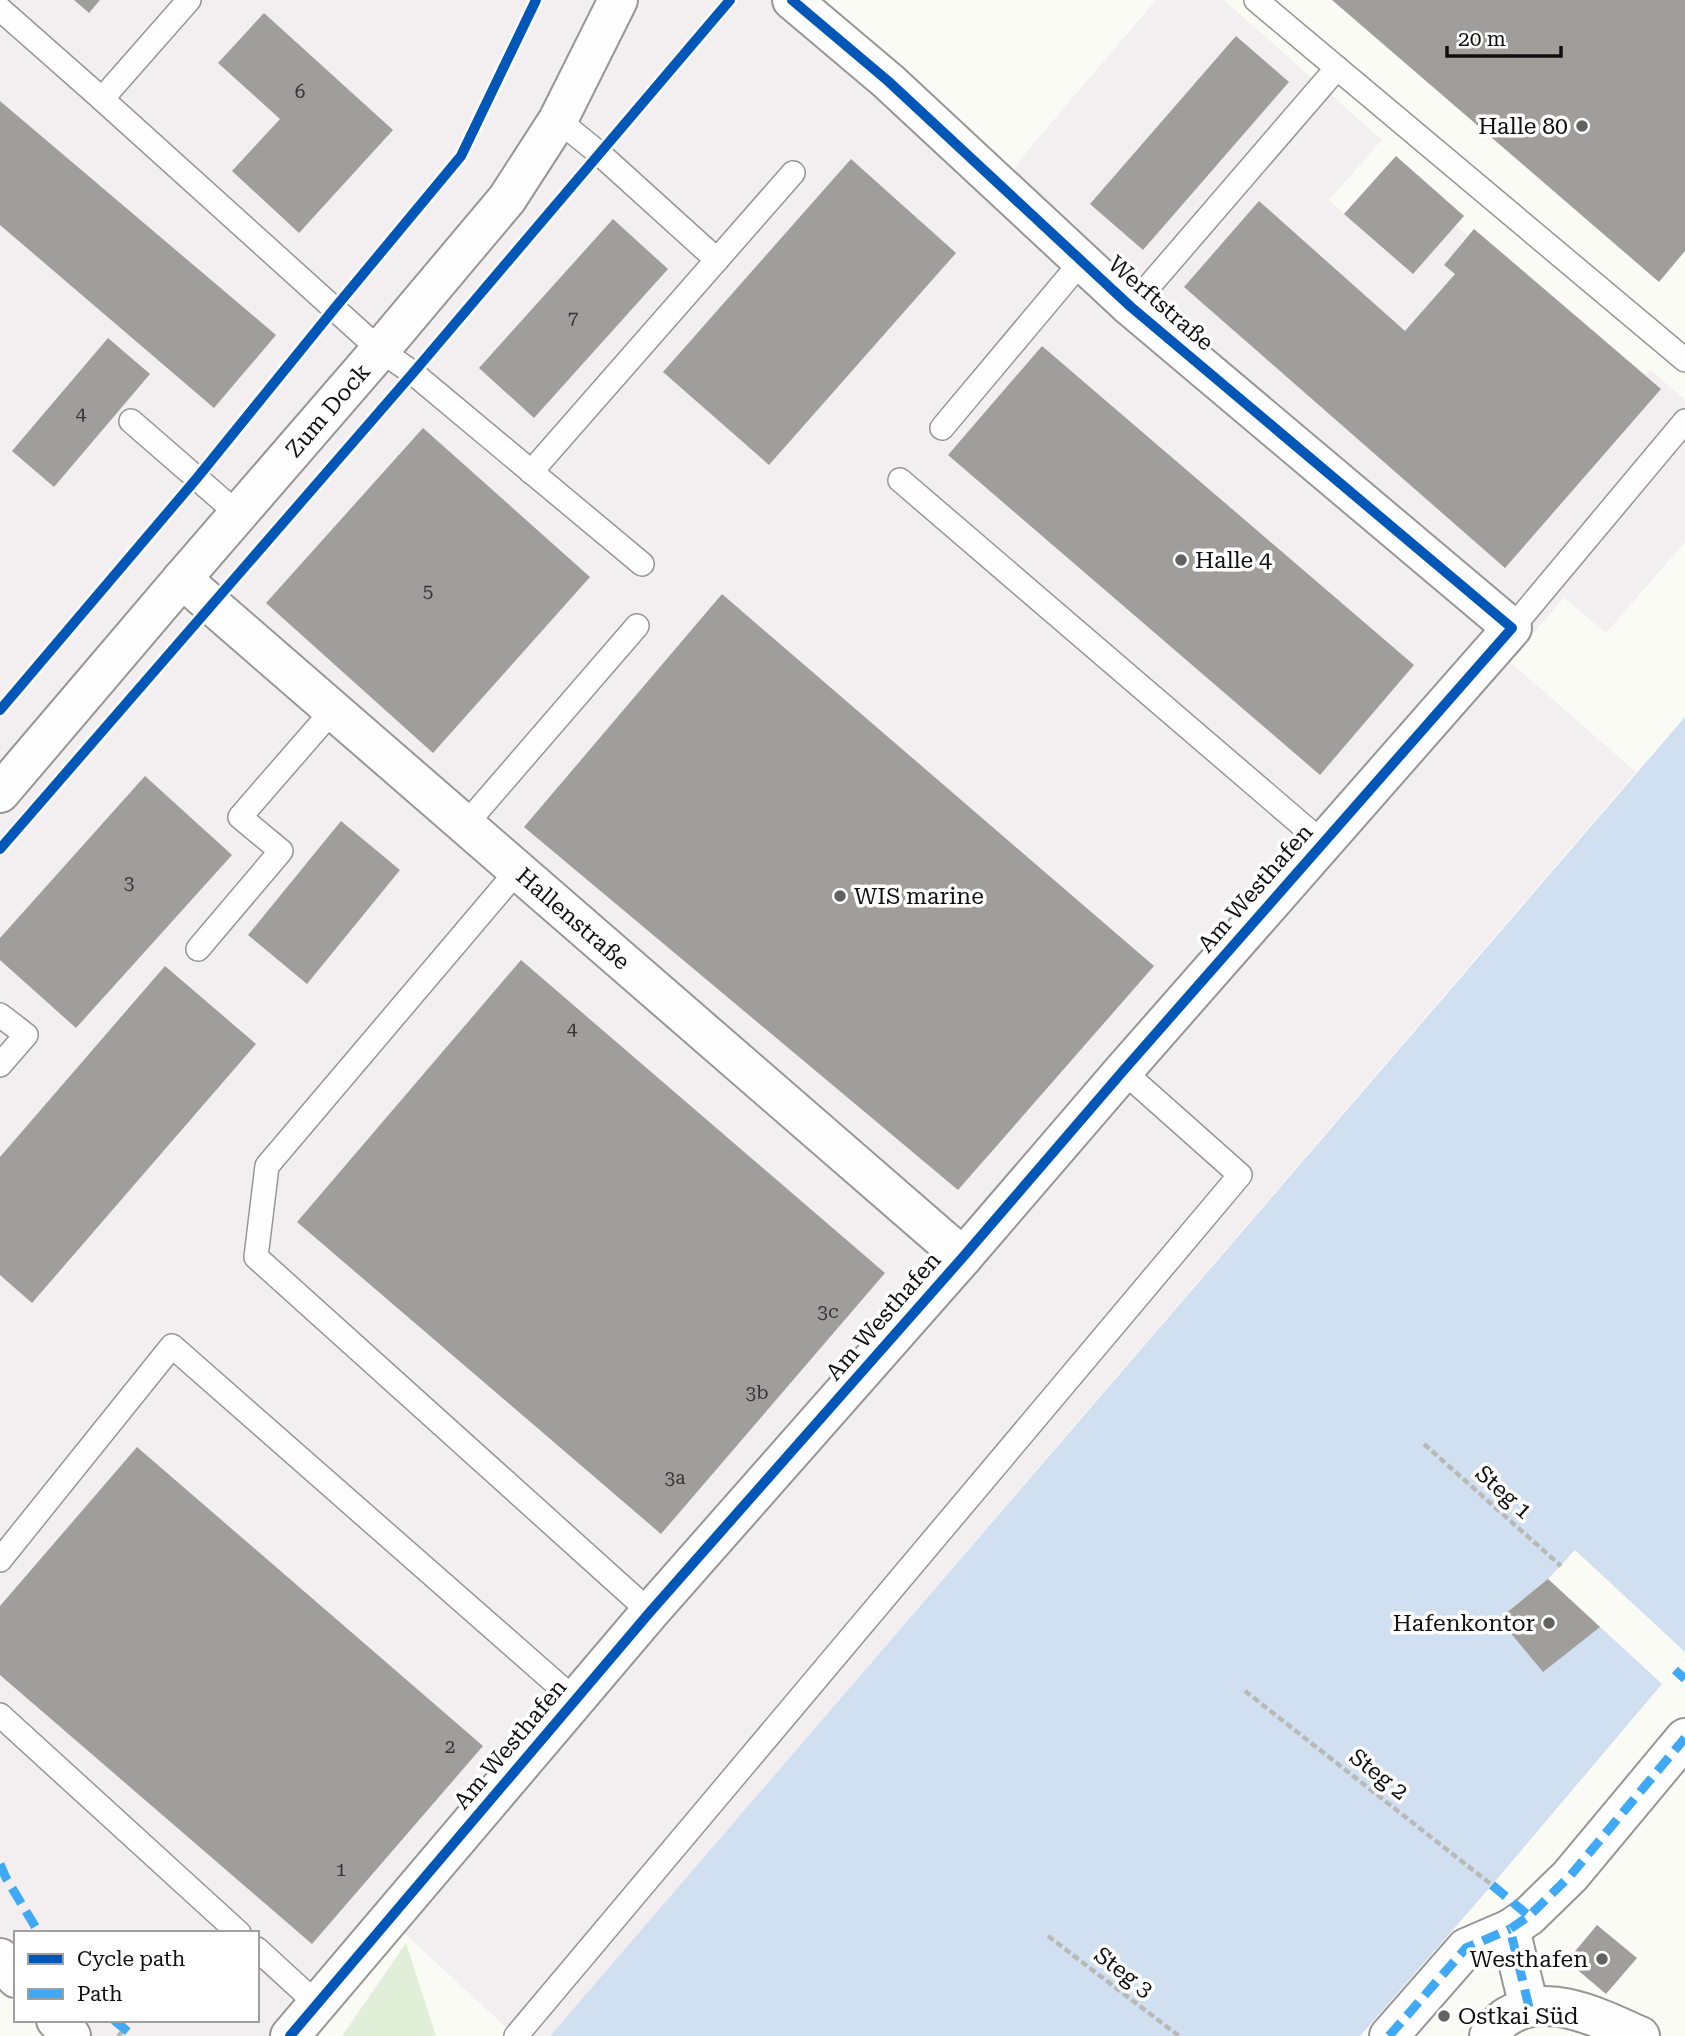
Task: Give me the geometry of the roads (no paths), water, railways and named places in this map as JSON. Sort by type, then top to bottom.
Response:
[{"type":"street","name":"Zum Dock","points":[[2,787],[507,199],[558,120],[618,0]]},
{"type":"street","name":"Werftstraße","points":[[792,0],[888,81],[1132,307],[1512,628]]},
{"type":"street","name":"Hallenstraße","points":[[182,579],[963,1257]]},
{"type":"street","name":"Am Westhafen","points":[[290,2036],[650,1612],[1512,628]]},
{"type":"street","points":[[1389,2036],[1466,1948],[1529,1916],[1570,1876],[1685,1738]]},
{"type":"street","points":[[1510,1928],[1528,2007]]},
{"type":"street","points":[[0,1958],[14,1976]]},
{"type":"street","points":[[1489,2036],[1506,2016],[1528,2007],[1568,2007],[1640,2036]]},
{"type":"street","points":[[58,2022],[71,2036]]},
{"type":"lane","points":[[102,99],[189,0]]},
{"type":"lane","points":[[1256,0],[1685,360]]},
{"type":"lane","points":[[0,9],[380,350],[414,373],[642,564]]},
{"type":"lane","points":[[1132,307],[1337,68]]},
{"type":"lane","points":[[558,120],[600,154],[717,260]]},
{"type":"lane","points":[[531,472],[793,173]]},
{"type":"lane","points":[[942,428],[1082,261]]},
{"type":"lane","points":[[131,421],[238,514]]},
{"type":"lane","points":[[1512,628],[1685,421]]},
{"type":"lane","points":[[900,480],[1323,843]]},
{"type":"lane","points":[[466,824],[637,626]]},
{"type":"lane","points":[[198,949],[281,851],[240,817],[333,710]]},
{"type":"lane","points":[[518,870],[267,1166],[256,1257],[650,1612]]},
{"type":"lane","points":[[0,1015],[26,1035],[0,1065]]},
{"type":"lane","points":[[516,2036],[1240,1175],[1123,1071]]},
{"type":"lane","points":[[0,1560],[172,1346],[575,1700]]},
{"type":"lane","points":[[0,1715],[237,1931]]},
{"type":"lane","points":[[259,1951],[317,2004]]},
{"type":"water","points":[[1685,717],[1685,1659],[1492,1885],[1360,2036],[550,2036]]},
{"type":"place","name":"Halle 80","points":[[1582,126]]},
{"type":"place","name":"Halle 4","points":[[1181,560]]},
{"type":"place","name":"WIS marine","points":[[840,896]]},
{"type":"place","name":"Hafenkontor","points":[[1549,1623]]},
{"type":"place","name":"Westhafen","points":[[1602,1959]]},
{"type":"place","name":"Ostkai Süd","points":[[1444,2016]]}]
